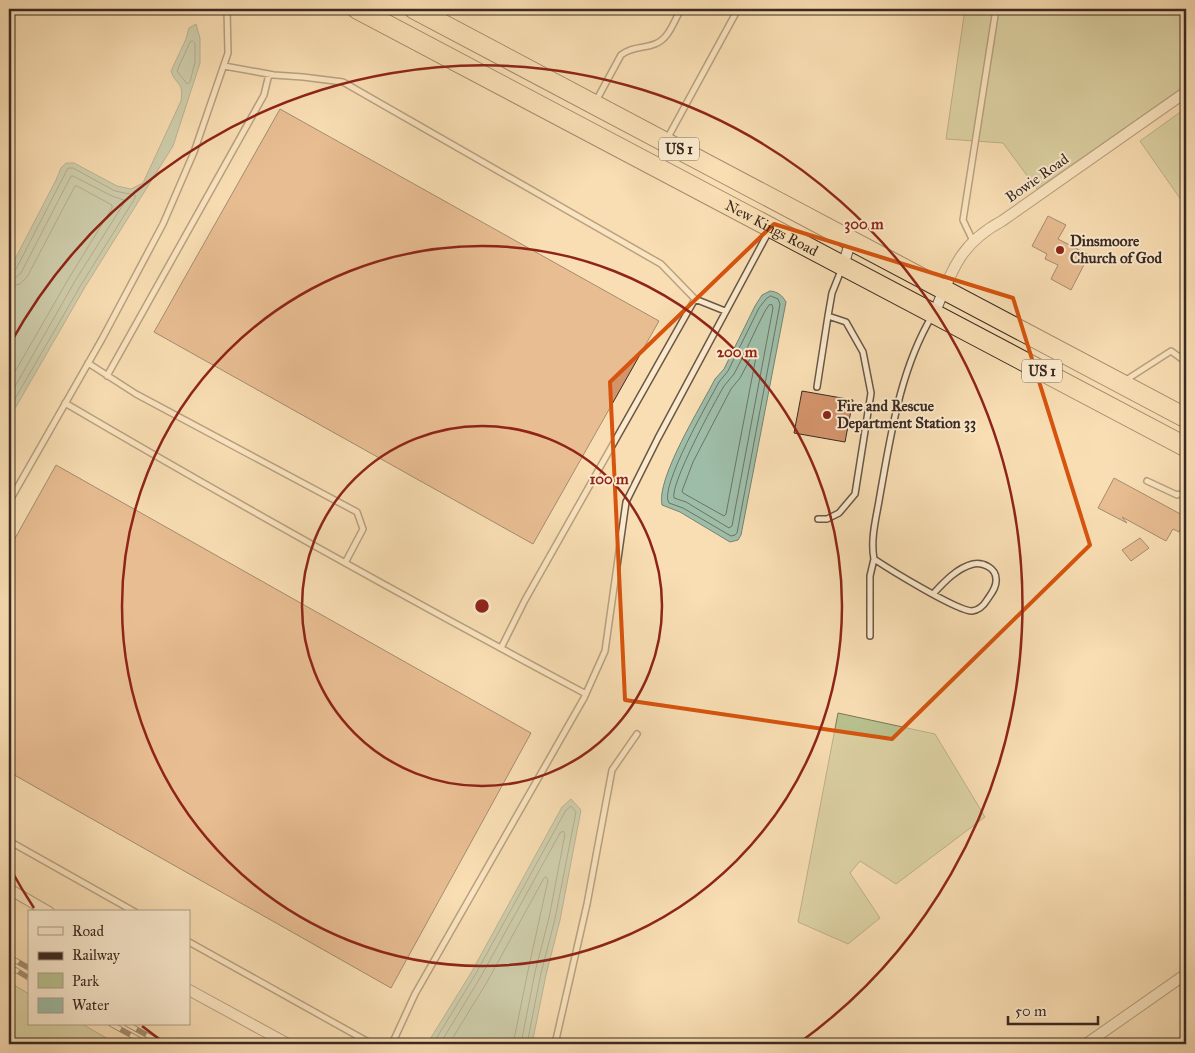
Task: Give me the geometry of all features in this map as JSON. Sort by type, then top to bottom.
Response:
[{"type":"highway","name":"New Kings Road","points":[[358,9],[1186,447]]},
{"type":"highway","name":"New Kings Road","points":[[414,9],[1186,418]]},
{"type":"street","name":"Bowie Road","points":[[934,314],[957,261],[973,240],[1186,92]]},
{"type":"street","points":[[843,266],[852,240]]},
{"type":"street","points":[[9,889],[46,910]]},
{"type":"street","points":[[1086,1044],[1186,974]]},
{"type":"street","points":[[190,991],[288,1044]]},
{"type":"lane","points":[[9,502],[88,364],[163,224],[194,152],[228,53],[227,9]]},
{"type":"lane","points":[[594,104],[621,55],[628,50],[656,44],[669,32],[681,9]]},
{"type":"lane","points":[[665,141],[738,9]]},
{"type":"lane","points":[[973,240],[963,220],[996,9]]},
{"type":"lane","points":[[224,66],[269,74],[343,82],[661,264],[695,299],[725,312]]},
{"type":"lane","points":[[107,376],[263,96],[269,74]]},
{"type":"lane","points":[[392,1044],[416,994],[586,694],[605,651],[626,502],[658,438],[771,228]]},
{"type":"lane","points":[[817,388],[832,293],[843,266]]},
{"type":"lane","points":[[501,648],[695,299]]},
{"type":"lane","points":[[870,636],[870,576],[874,558],[872,550],[887,455],[898,404],[912,359],[925,327],[934,314]]},
{"type":"lane","points":[[818,519],[827,519],[839,513],[855,494],[871,393],[863,352],[846,322],[828,316]]},
{"type":"lane","points":[[1121,383],[1171,351],[1186,362]]},
{"type":"lane","points":[[88,364],[136,394],[357,512],[363,529],[345,563]]},
{"type":"lane","points":[[65,403],[171,466],[586,694]]},
{"type":"lane","points":[[1147,481],[1177,495],[1186,492]]},
{"type":"lane","points":[[874,558],[892,571],[933,594],[964,609],[973,611],[982,607],[994,591],[996,579],[994,572],[986,565],[974,564],[945,580],[933,594]]},
{"type":"lane","points":[[555,1044],[587,904],[612,770],[637,734]]},
{"type":"lane","points":[[9,841],[131,910]]},
{"type":"lane","points":[[190,943],[372,1044]]},
{"type":"highlighted area","points":[[774,224],[1013,298],[1090,545],[892,739],[625,700],[610,382]]},
{"type":"green space","points":[[965,9],[1186,9],[1186,85],[1037,189],[1003,143],[946,139]]},
{"type":"green space","points":[[1186,108],[1186,207],[1140,141]]},
{"type":"green space","points":[[838,713],[935,734],[985,817],[896,884],[860,861],[850,873],[880,918],[848,944],[798,922]]},
{"type":"green space","points":[[9,982],[28,993],[28,1026],[86,1026],[117,1044],[9,1044]]},
{"type":"water","points":[[196,24],[200,38],[200,63],[173,146],[85,287],[9,419],[9,272],[15,259],[61,168],[66,163],[74,163],[117,186],[131,189],[143,183],[181,101],[180,87],[171,71],[189,28]]},
{"type":"water","points":[[770,291],[780,294],[786,302],[741,535],[738,540],[730,542],[680,512],[662,505],[662,493],[673,460],[691,423],[715,379],[724,369],[755,306],[762,295]]},
{"type":"water","points":[[571,799],[581,810],[560,920],[546,975],[532,1044],[427,1044],[471,973],[562,807]]},
{"type":"building","points":[[280,109],[659,321],[533,544],[154,332]]},
{"type":"building","name":"Dinsmoore Church of God","points":[[1048,216],[1066,225],[1058,239],[1089,255],[1071,290],[1051,279],[1058,265],[1045,259],[1047,254],[1032,246]]},
{"type":"building","points":[[802,391],[853,400],[845,442],[794,433]]},
{"type":"building","points":[[56,465],[531,733],[391,988],[9,772],[9,549]]},
{"type":"building","points":[[1114,478],[1186,517],[1179,532],[1173,529],[1166,541],[1122,517],[1127,523],[1098,508]]},
{"type":"building","points":[[1140,538],[1149,548],[1131,561],[1122,550]]},
{"type":"railway","points":[[9,957],[28,967]]},
{"type":"railway","points":[[9,966],[28,977]]},
{"type":"railway","points":[[115,1026],[147,1044]]},
{"type":"railway","points":[[131,1026],[163,1044]]},
{"type":"place","name":"Dinsmoore Church of God","points":[[1060,250]]},
{"type":"place","name":"Fire and Rescue Department Station 33","points":[[827,415]]}]
